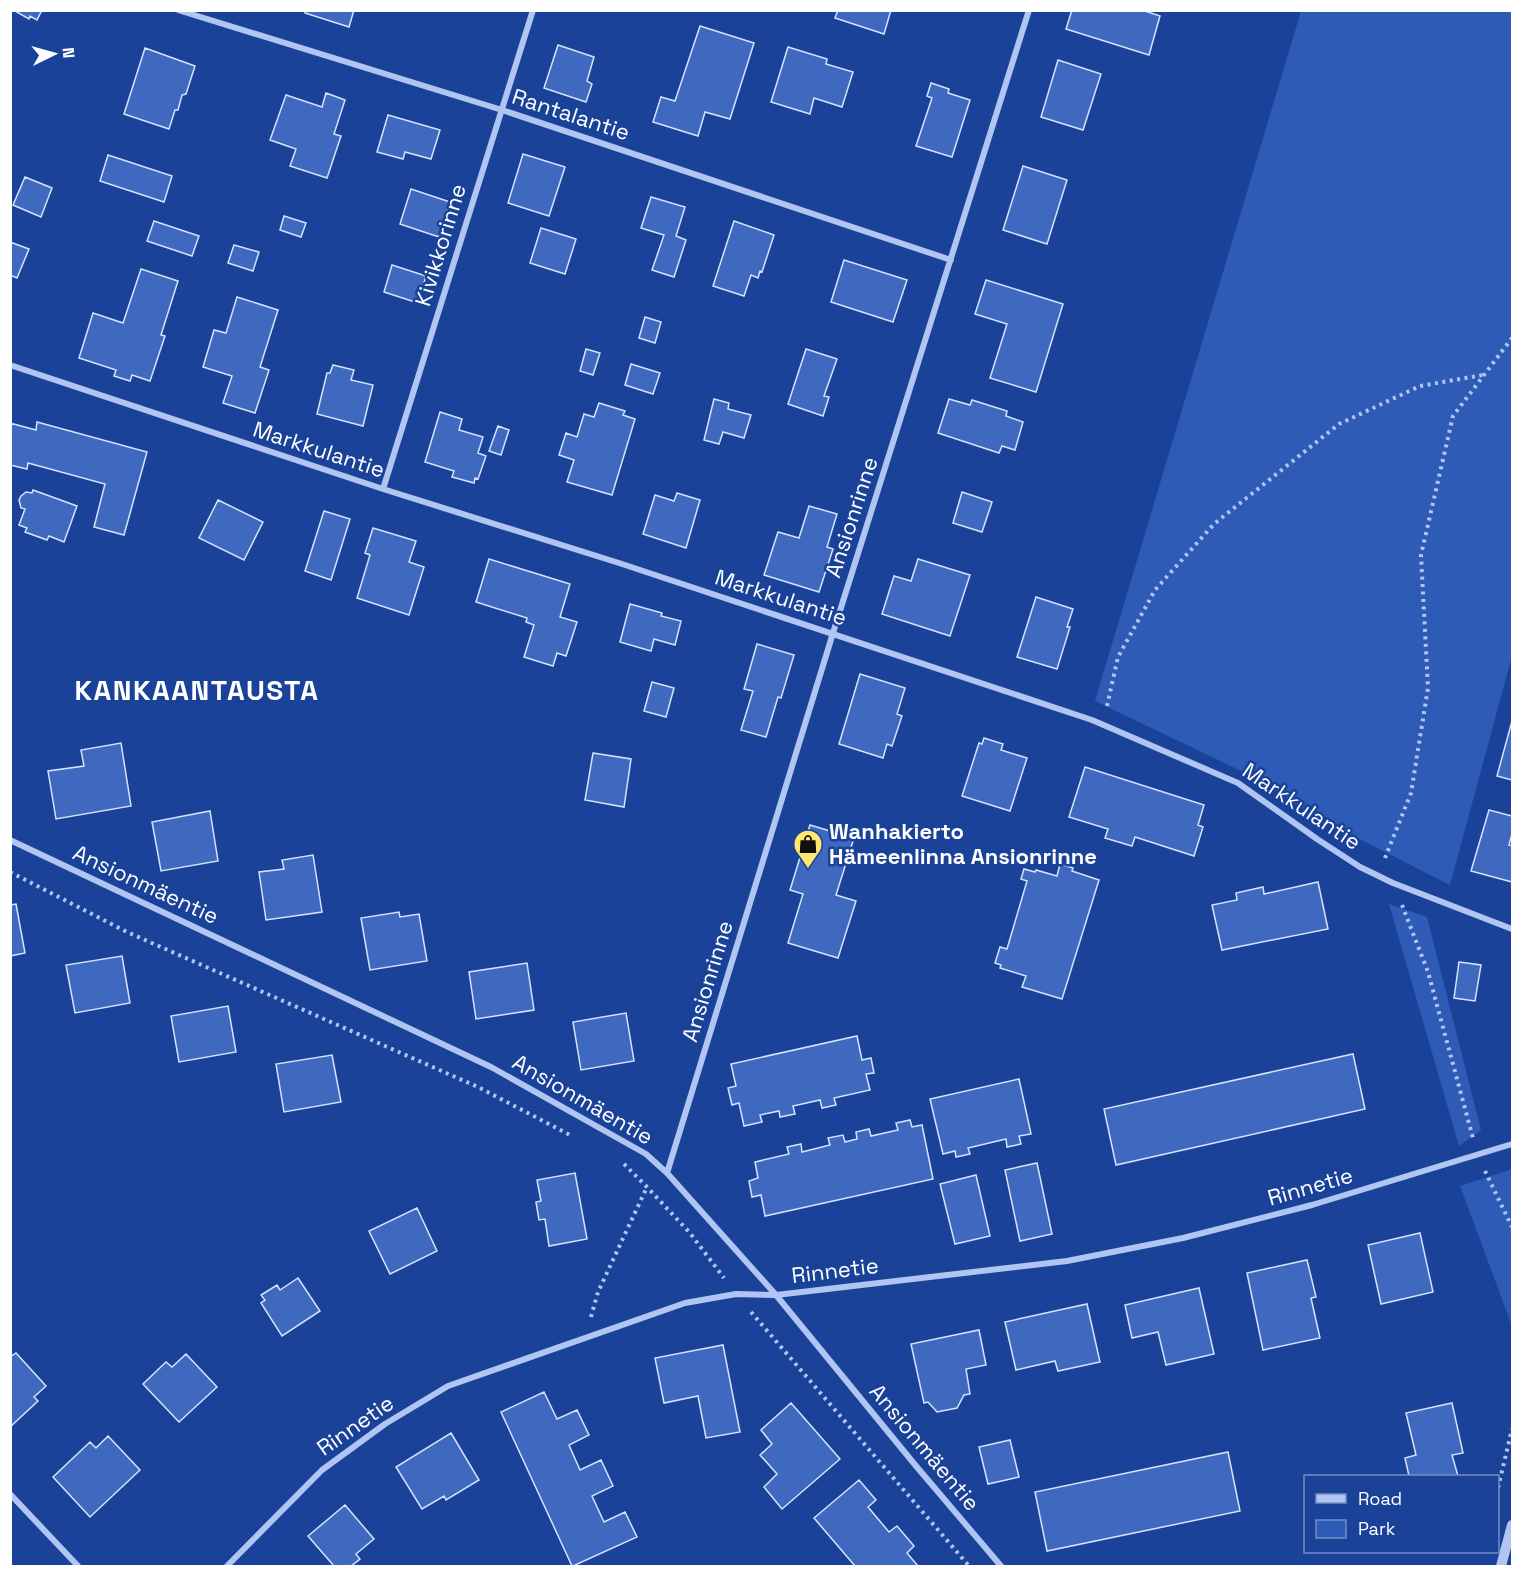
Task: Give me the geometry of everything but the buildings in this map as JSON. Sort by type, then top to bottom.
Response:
[{"type":"street","name":"Rantalantie","points":[[178,10],[501,110],[951,260]]},
{"type":"street","name":"Kivikkorinne","points":[[382,489],[533,10]]},
{"type":"street","name":"Ansionrinne","points":[[667,1173],[833,633],[1029,10]]},
{"type":"street","name":"Markkulantie","points":[[10,365],[382,489],[833,633],[1102,724],[1239,783],[1360,867],[1394,884],[1512,929]]},
{"type":"street","name":"Ansionmäentie","points":[[10,840],[491,1067],[646,1154],[667,1173],[776,1295],[1001,1566]]},
{"type":"street","name":"Rinnetie","points":[[227,1566],[322,1470],[385,1424],[448,1386],[686,1303],[736,1294],[776,1295],[1067,1261],[1183,1238],[1312,1205],[1512,1144]]},
{"type":"street","points":[[10,1494],[78,1566]]},
{"type":"street","points":[[1501,1566],[1512,1525]]},
{"type":"path","points":[[1512,338],[1453,416],[1421,555],[1428,688],[1410,793],[1384,857],[1428,972],[1478,1155],[1512,1227]]},
{"type":"path","points":[[1102,724],[1118,657],[1155,590],[1214,524],[1339,424],[1420,386],[1484,375]]},
{"type":"path","points":[[10,872],[127,932],[478,1087],[571,1136]]},
{"type":"path","points":[[623,1163],[690,1233],[736,1294],[969,1566]]},
{"type":"path","points":[[584,1338],[598,1292],[647,1187]]},
{"type":"path","points":[[1499,1480],[1512,1429]]},
{"type":"green space","points":[[1301,11],[1512,11],[1512,656],[1450,885],[1316,817],[1256,778],[1095,701]]},
{"type":"green space","points":[[1389,904],[1427,917],[1481,1130],[1459,1146]]},
{"type":"green space","points":[[1512,1169],[1512,1326],[1460,1186]]},
{"type":"place","name":"Wanhakierto Hämeenlinna Ansionrinne","points":[[808,870]]},
{"type":"district","name":"KANKAANTAUSTA","points":[[197,690]]}]
